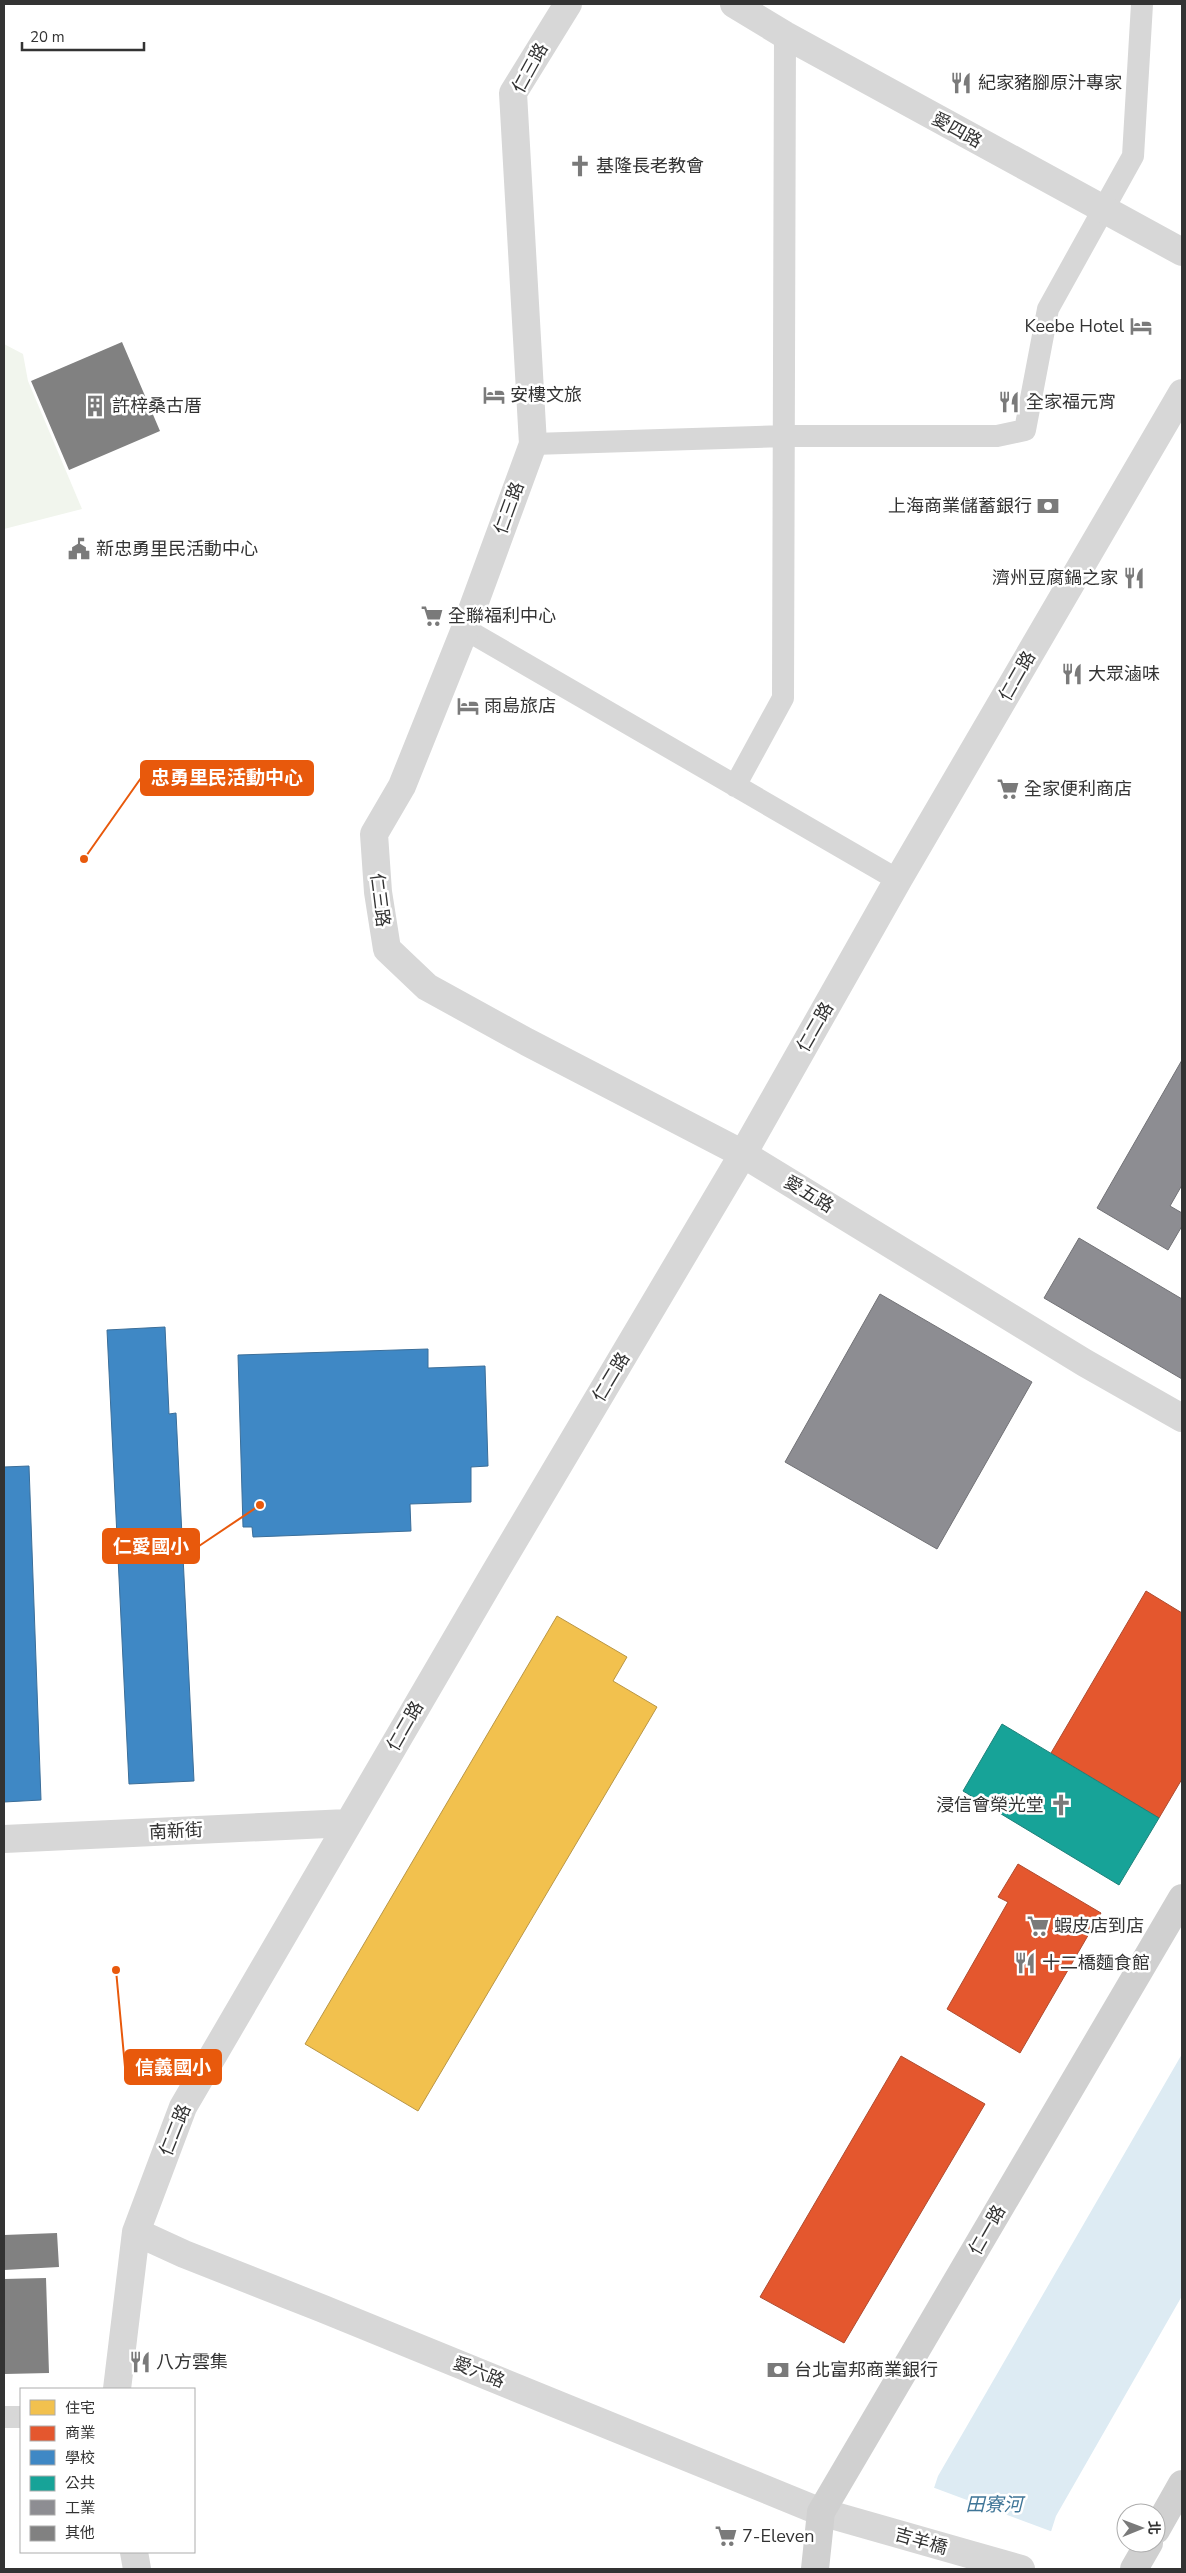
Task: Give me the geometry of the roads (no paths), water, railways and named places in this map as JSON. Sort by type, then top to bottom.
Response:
[{"type":"street","name":"仁三路","points":[[427,987],[387,948],[378,892],[374,834],[402,786],[465,629],[532,444],[513,93],[568,4]]},
{"type":"street","name":"愛四路","points":[[734,4],[786,35],[1182,252]]},
{"type":"street","name":"仁二路","points":[[117,2388],[136,2232],[183,2107],[348,1823],[743,1154],[898,880],[1182,393]]},
{"type":"street","name":"愛五路","points":[[427,987],[527,1042],[743,1154],[1085,1363],[1182,1418]]},
{"type":"street","name":"南新街","points":[[4,1839],[348,1823]]},
{"type":"street","name":"仁一路","points":[[815,2569],[821,2512],[1182,1898]]},
{"type":"street","name":"愛六路","points":[[136,2232],[184,2254],[821,2512]]},
{"type":"street","points":[[1166,2512],[1182,2484]]},
{"type":"street","name":"吉羊橋","points":[[821,2512],[1021,2569]]},
{"type":"street","points":[[134,2553],[137,2569]]},
{"type":"street","points":[[1134,2569],[1143,2553]]},
{"type":"lane","points":[[532,444],[785,436],[997,436],[1024,430],[1048,309],[1134,156],[1142,4]]},
{"type":"lane","points":[[735,786],[783,698],[786,35]]},
{"type":"lane","points":[[465,629],[898,880]]},
{"type":"lane","points":[[4,2417],[20,2417]]},
{"type":"water","name":"田寮河","points":[[1182,2054],[1182,2296],[1056,2516],[1039,2569],[907,2569],[938,2476]]},
{"type":"place","name":"紀家豬腳原汁專家","points":[[961,83]]},
{"type":"place","name":"基隆長老教會","points":[[580,166]]},
{"type":"place","name":"Keebe Hotel","points":[[1141,326]]},
{"type":"place","name":"安樓文旅","points":[[494,395]]},
{"type":"place","name":"全家福元宵","points":[[1009,402]]},
{"type":"place","name":"許梓桑古厝","points":[[95,406]]},
{"type":"place","name":"上海商業儲蓄銀行","points":[[1048,506]]},
{"type":"place","name":"新忠勇里民活動中心","points":[[79,549]]},
{"type":"place","name":"濟州豆腐鍋之家","points":[[1134,578]]},
{"type":"place","name":"全聯福利中心","points":[[432,616]]},
{"type":"place","name":"大眾滷味","points":[[1072,674]]},
{"type":"place","name":"雨島旅店","points":[[468,706]]},
{"type":"place","name":"全家便利商店","points":[[1008,789]]},
{"type":"place","name":"忠勇里民活動中心","points":[[84,859]]},
{"type":"place","name":"仁愛國小","points":[[260,1505]]},
{"type":"place","name":"浸信會榮光堂","points":[[1061,1805]]},
{"type":"place","name":"蝦皮店到店","points":[[1038,1926]]},
{"type":"place","name":"十二橋麵食館","points":[[1025,1963]]},
{"type":"place","name":"信義國小","points":[[116,1970]]},
{"type":"place","name":"八方雲集","points":[[140,2362]]},
{"type":"place","name":"台北富邦商業銀行","points":[[778,2370]]},
{"type":"place","name":"7-Eleven","points":[[726,2536]]}]
